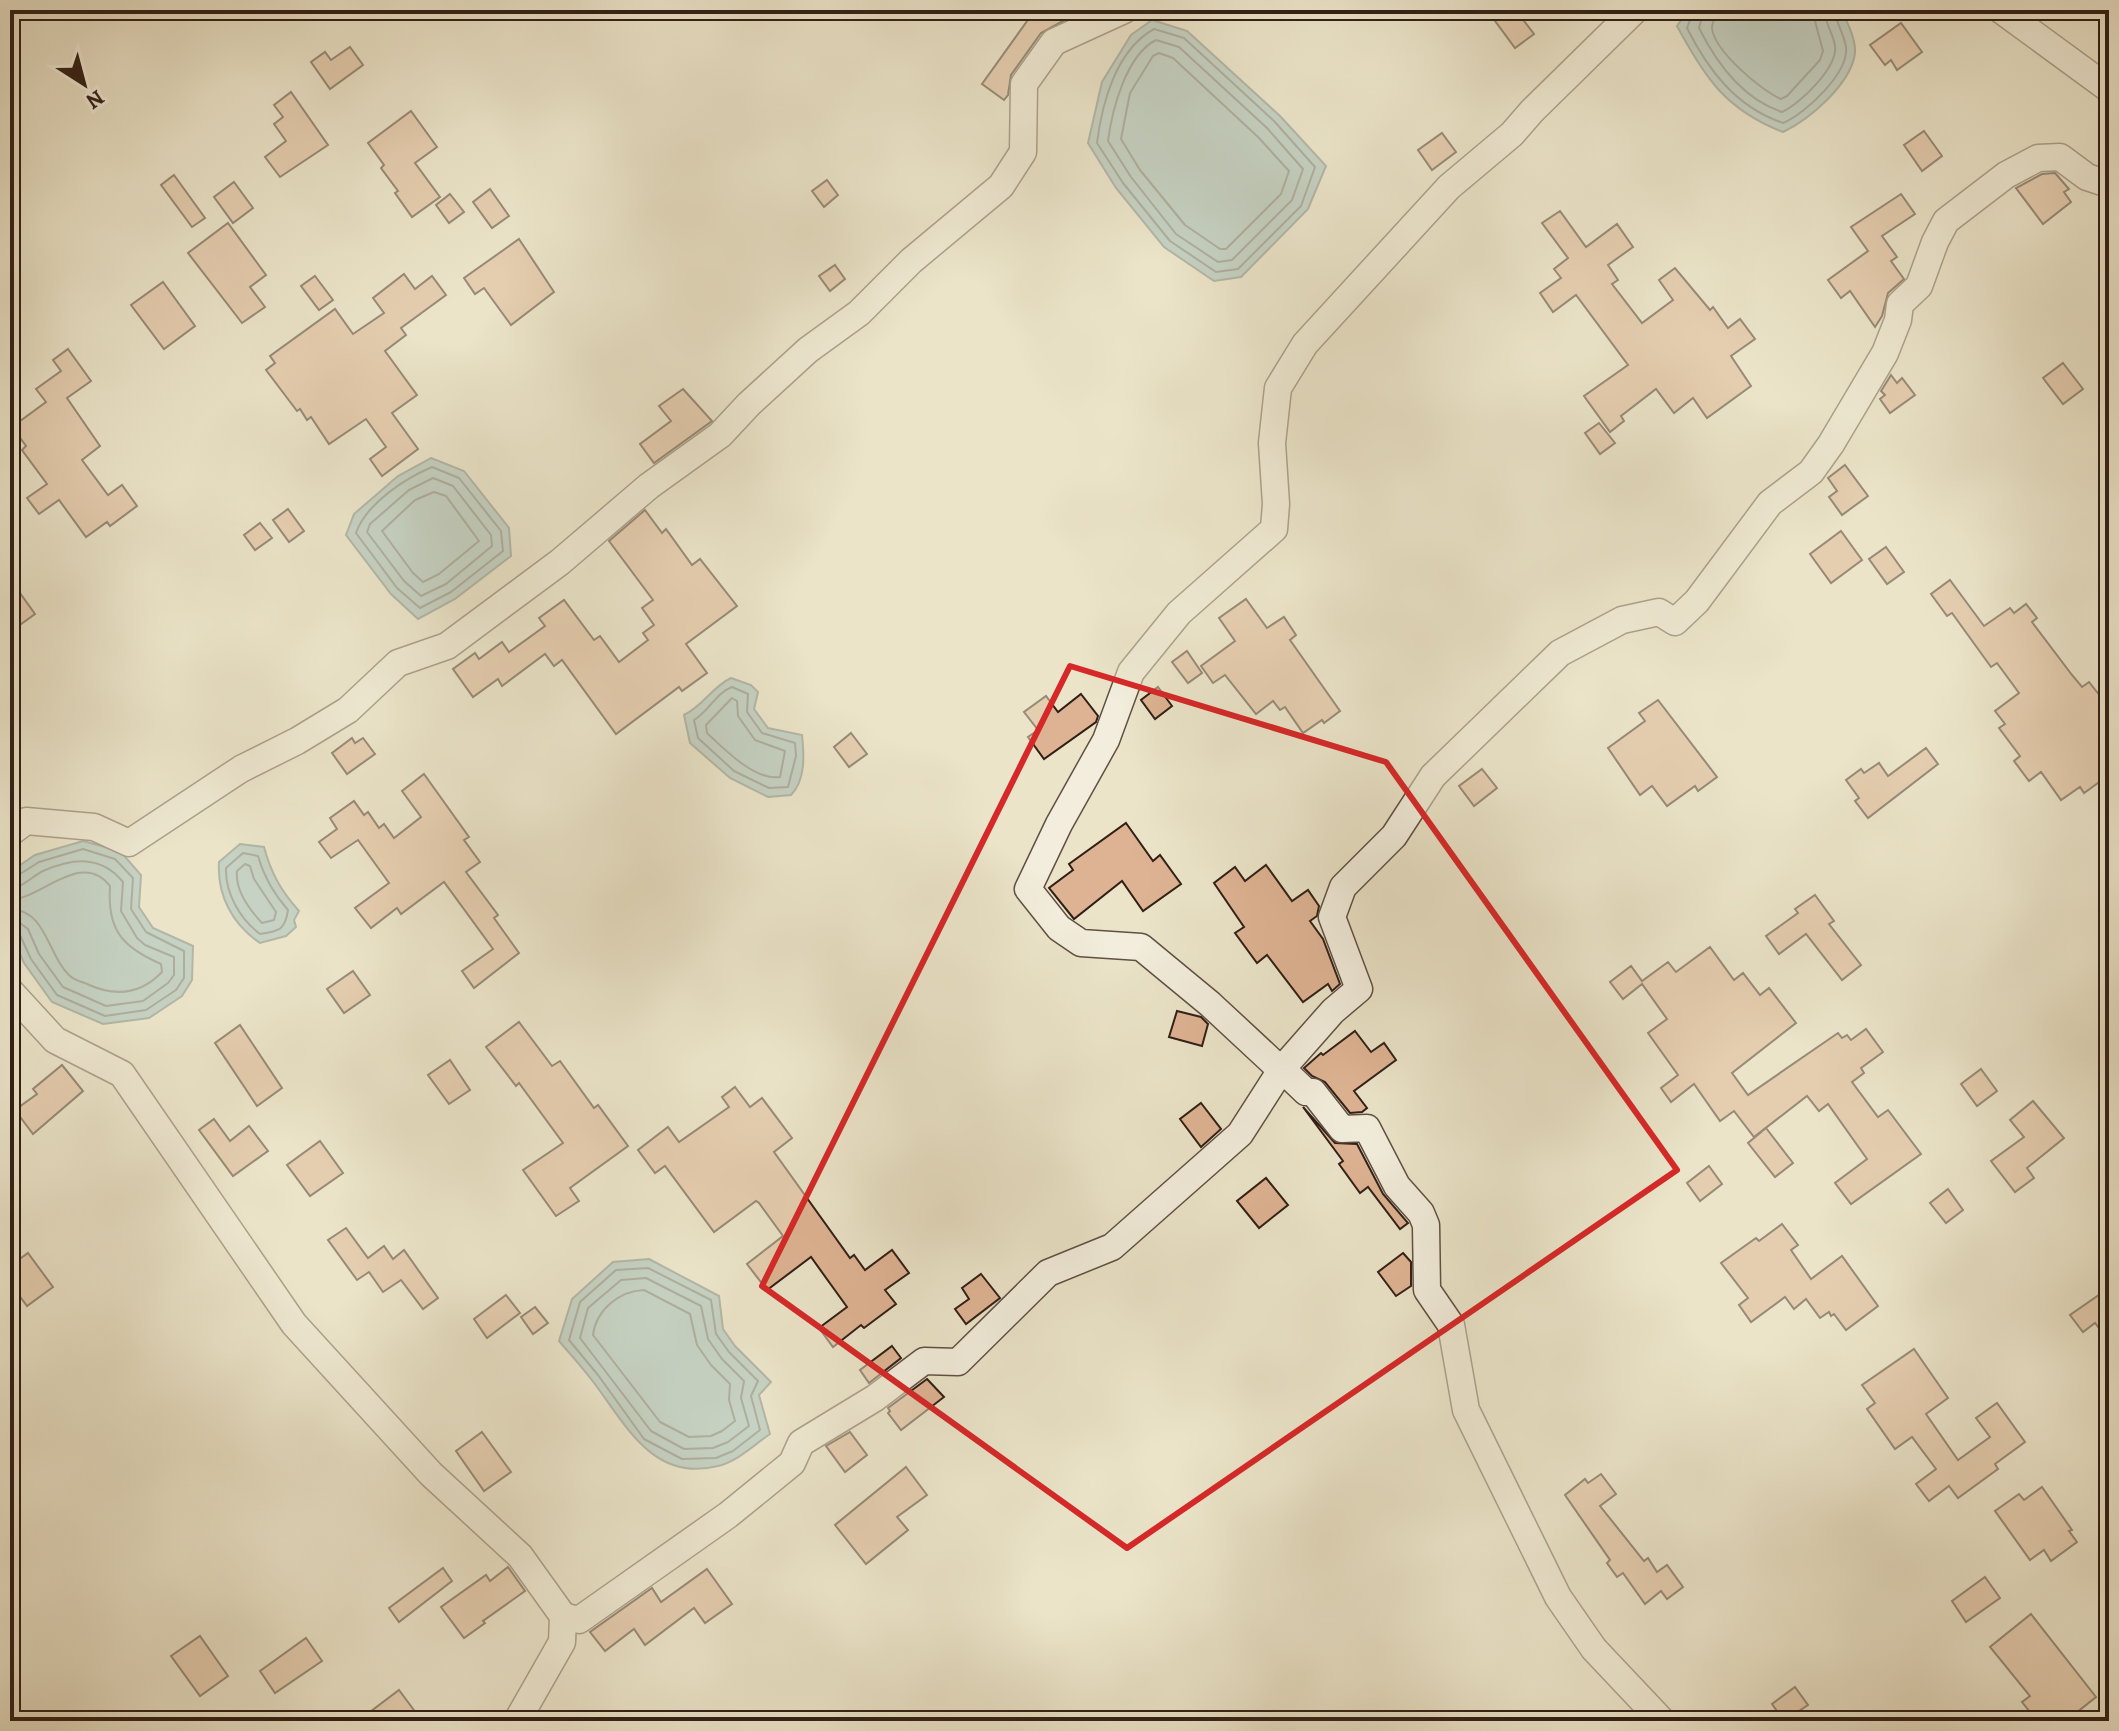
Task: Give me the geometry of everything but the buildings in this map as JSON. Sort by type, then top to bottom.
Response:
[{"type":"street","points":[[10,833],[26,821],[94,827],[129,843],[241,769],[297,741],[348,710],[398,663],[447,646],[560,562],[649,486],[720,435],[808,350],[859,313],[911,261],[1001,186],[1023,152],[1024,84],[1054,42],[1124,10]]},
{"type":"street","points":[[1635,10],[1512,134],[1449,187],[1305,344],[1278,388],[1272,443],[1276,504],[1274,529],[1179,613],[1131,672],[1106,740],[1059,824],[1028,889],[1059,928],[1081,943],[1141,947],[1210,1004],[1306,1092],[1313,1092],[1342,1129],[1367,1128],[1397,1186],[1421,1213],[1426,1225],[1427,1290],[1451,1325],[1466,1410],[1558,1597],[1594,1649],[1662,1721]]},
{"type":"street","points":[[2001,10],[2109,89]]},
{"type":"street","points":[[563,1616],[579,1620],[728,1515],[792,1463],[801,1443],[875,1398],[924,1361],[958,1362],[1048,1273],[1112,1247],[1240,1134],[1282,1070],[1333,1011],[1359,989],[1332,917],[1343,887],[1394,836],[1433,776],[1560,653],[1622,620],[1659,612],[1675,622],[1697,601],[1770,503],[1811,472],[1831,444],[1885,353],[1898,320],[1900,304],[1919,286],[1946,221],[2006,175],[2038,158],[2060,157],[2087,177],[2105,183],[2109,179]]},
{"type":"street","points":[[10,991],[55,1040],[122,1074],[294,1324],[431,1474],[520,1556],[563,1616],[562,1642],[517,1721]]},
{"type":"highlighted area","points":[[1070,666],[1386,762],[1677,1170],[1127,1548],[762,1286]]},
{"type":"water","points":[[1688,10],[1841,10],[1854,42],[1852,65],[1828,99],[1805,119],[1783,132],[1732,103],[1708,77],[1677,26]]},
{"type":"water","points":[[1152,20],[1187,31],[1280,116],[1326,166],[1308,209],[1241,277],[1214,281],[1164,247],[1116,188],[1088,143],[1102,82],[1131,35]]},
{"type":"water","points":[[431,458],[464,471],[509,528],[511,556],[455,599],[418,619],[391,594],[346,535],[354,514],[398,476]]},
{"type":"water","points":[[731,678],[751,685],[758,692],[754,709],[768,728],[802,735],[802,774],[791,795],[768,797],[730,778],[690,743],[684,715]]},
{"type":"water","points":[[83,841],[120,851],[141,875],[139,907],[153,928],[193,946],[192,980],[182,996],[149,1018],[103,1024],[52,1002],[24,963],[10,931],[10,872],[35,855]]},
{"type":"water","points":[[240,844],[264,847],[277,881],[299,911],[294,920],[296,927],[286,936],[260,943],[242,927],[228,908],[221,886],[219,862]]},
{"type":"water","points":[[649,1259],[719,1296],[723,1329],[735,1346],[771,1382],[759,1395],[770,1434],[725,1464],[695,1469],[657,1457],[628,1429],[559,1341],[572,1299],[613,1262]]}]
